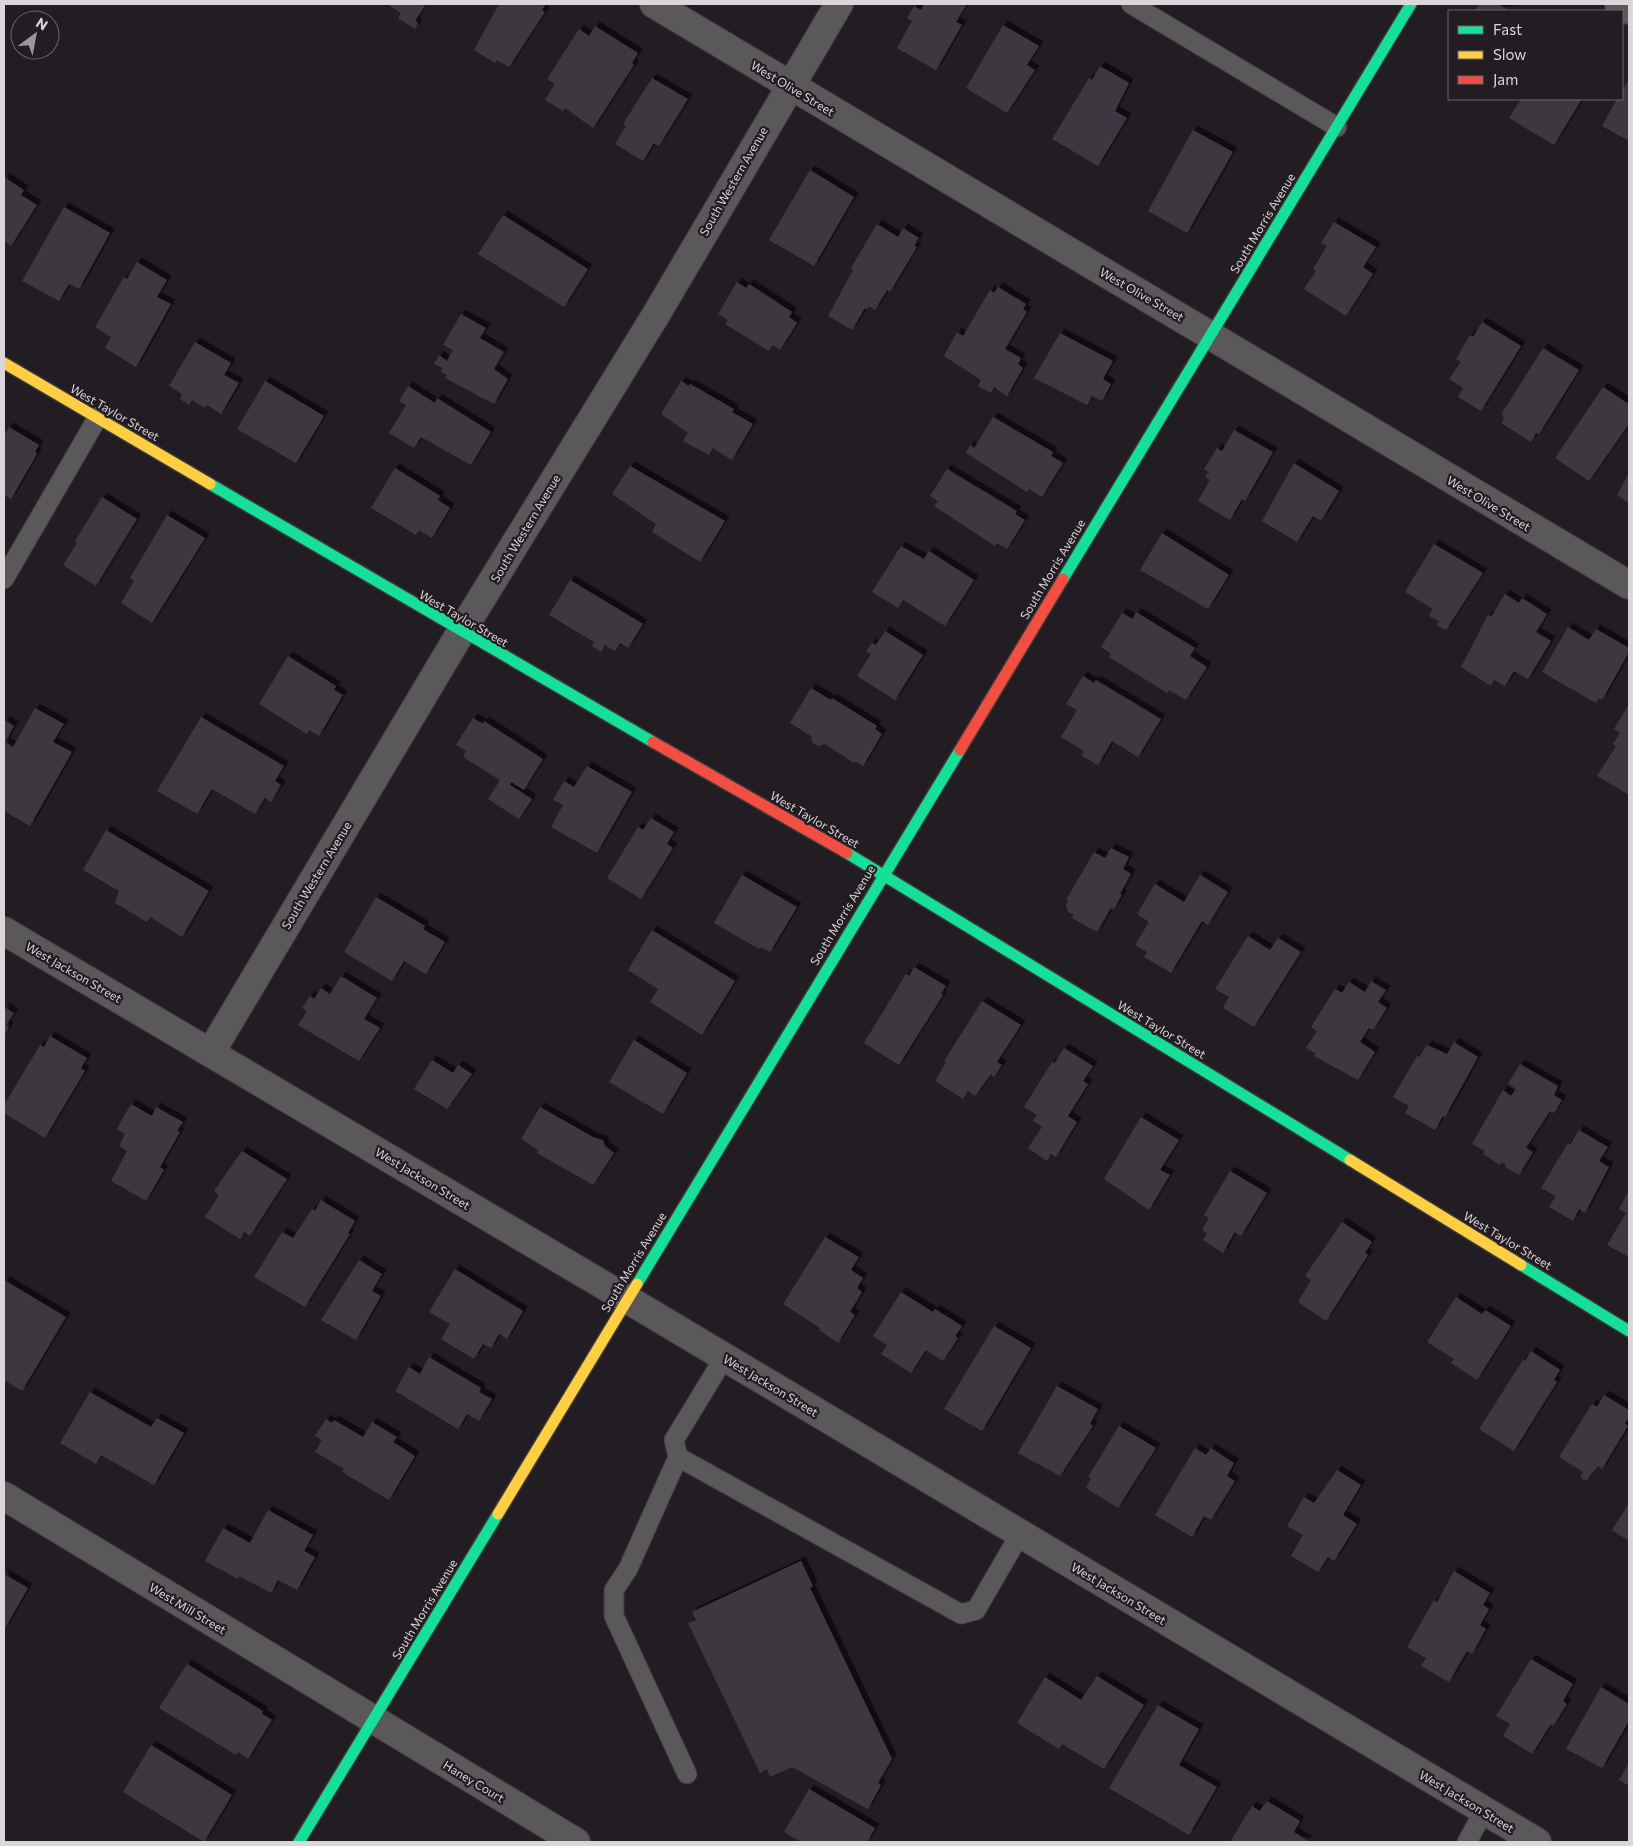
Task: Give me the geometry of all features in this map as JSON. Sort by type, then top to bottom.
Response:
[{"type":"main road","name":"South Morris Avenue","points":[[300,1842],[1410,4]]},
{"type":"main road","name":"West Taylor Street","points":[[4,363],[461,632],[883,874],[1629,1331]]},
{"type":"street","name":"West Olive Street","points":[[654,4],[1629,585]]},
{"type":"street","name":"South Western Avenue","points":[[211,1052],[461,632],[657,313],[839,4]]},
{"type":"street","points":[[1619,4],[1629,10]]},
{"type":"street","name":"West Jackson Street","points":[[4,931],[627,1299],[1537,1842]]},
{"type":"street","name":"West Mill Street","points":[[4,1496],[373,1720]]},
{"type":"street","name":"Haney Court","points":[[373,1720],[576,1842]]},
{"type":"lane","points":[[1131,4],[1337,127]]},
{"type":"lane","points":[[4,578],[98,417]]},
{"type":"lane","points":[[687,1774],[614,1616],[614,1590],[628,1569],[678,1456],[674,1440],[724,1358]]},
{"type":"lane","points":[[678,1456],[961,1614],[976,1610],[1020,1534]]},
{"type":"lane","points":[[1467,1842],[1484,1812]]},
{"type":"building","points":[[387,4],[426,4],[415,21],[418,23],[415,29],[398,18],[401,13]]},
{"type":"building","points":[[499,4],[546,4],[542,10],[545,12],[509,67],[497,60],[495,63],[474,50]]},
{"type":"building","points":[[924,4],[967,4],[956,22],[962,25],[936,70],[897,48],[912,21],[907,18],[914,6],[921,10]]},
{"type":"building","points":[[1479,4],[1498,4],[1508,10],[1475,10]]},
{"type":"building","points":[[1003,25],[1039,46],[1027,65],[1035,70],[1007,113],[966,88]]},
{"type":"building","points":[[595,26],[638,53],[632,63],[634,65],[593,128],[565,108],[563,111],[545,100],[555,84],[547,79],[579,29],[589,36]]},
{"type":"building","points":[[1100,66],[1129,83],[1115,111],[1127,118],[1098,166],[1052,139],[1089,78],[1092,80]]},
{"type":"building","points":[[652,78],[688,99],[659,146],[654,143],[643,161],[615,144],[626,126],[623,124]]},
{"type":"building","points":[[1629,81],[1629,141],[1602,126],[1616,100],[1623,100],[1623,89]]},
{"type":"building","points":[[1520,100],[1581,100],[1554,145],[1509,118]]},
{"type":"building","points":[[1193,130],[1233,152],[1187,233],[1148,211]]},
{"type":"building","points":[[810,170],[854,197],[814,266],[769,240]]},
{"type":"building","points":[[4,177],[24,190],[21,195],[37,205],[11,246],[4,241]]},
{"type":"building","points":[[64,207],[110,233],[79,289],[69,284],[59,301],[22,281]]},
{"type":"building","points":[[503,215],[588,269],[564,307],[478,254]]},
{"type":"building","points":[[1334,222],[1376,247],[1363,267],[1373,274],[1346,316],[1304,289],[1316,271],[1313,269],[1327,246],[1321,243]]},
{"type":"building","points":[[877,224],[898,237],[903,228],[919,238],[914,246],[917,247],[890,292],[887,290],[875,310],[869,306],[867,309],[865,308],[852,330],[828,316],[853,270],[851,268]]},
{"type":"building","points":[[137,262],[167,280],[157,297],[171,304],[136,367],[105,348],[111,337],[95,327],[124,277],[127,279]]},
{"type":"building","points":[[737,282],[746,288],[749,284],[792,312],[789,317],[797,323],[780,350],[773,345],[769,351],[725,324],[728,320],[718,314]]},
{"type":"building","points":[[998,287],[1026,304],[1023,309],[1027,312],[1005,349],[1021,358],[1018,364],[1023,368],[1007,396],[994,387],[991,393],[978,386],[981,380],[944,356],[957,332],[963,336],[990,290],[994,293]]},
{"type":"building","points":[[461,314],[486,328],[480,338],[504,352],[494,369],[508,379],[494,404],[445,378],[447,375],[441,372],[443,368],[434,364],[439,355],[447,361],[453,350],[443,345]]},
{"type":"building","points":[[1482,322],[1521,346],[1481,411],[1458,397],[1463,388],[1449,379],[1461,362],[1456,359],[1470,335],[1473,337]]},
{"type":"building","points":[[1060,333],[1113,361],[1103,379],[1111,384],[1102,401],[1092,396],[1087,405],[1034,378]]},
{"type":"building","points":[[195,342],[231,363],[224,375],[239,383],[221,414],[207,405],[205,408],[192,400],[189,405],[180,399],[182,394],[169,386]]},
{"type":"building","points":[[1543,348],[1579,370],[1539,434],[1536,433],[1531,442],[1501,423],[1504,419],[1502,413]]},
{"type":"building","points":[[265,381],[324,416],[296,463],[237,429]]},
{"type":"building","points":[[681,381],[689,386],[690,384],[734,409],[732,412],[753,424],[732,460],[713,448],[709,455],[683,441],[688,433],[661,414]]},
{"type":"building","points":[[408,386],[435,403],[437,398],[491,432],[471,465],[421,437],[414,448],[389,433],[406,405],[399,401]]},
{"type":"building","points":[[1603,387],[1629,404],[1629,424],[1589,481],[1555,458]]},
{"type":"building","points":[[993,417],[1053,452],[1051,456],[1063,463],[1042,497],[1029,489],[1027,492],[966,453],[970,445],[974,448]]},
{"type":"building","points":[[9,427],[39,445],[35,452],[37,454],[11,499],[4,495],[4,436]]},
{"type":"building","points":[[1234,430],[1273,452],[1245,501],[1242,499],[1230,520],[1198,501],[1210,480],[1205,477],[1209,472],[1204,469],[1217,448],[1222,451]]},
{"type":"building","points":[[1294,463],[1339,491],[1321,521],[1313,516],[1297,542],[1262,521]]},
{"type":"building","points":[[630,466],[725,521],[700,562],[652,532],[656,524],[612,494]]},
{"type":"building","points":[[395,468],[440,496],[438,500],[450,508],[432,538],[419,530],[416,535],[371,508]]},
{"type":"building","points":[[947,469],[1017,511],[1015,514],[1025,520],[1007,549],[997,543],[995,546],[934,506],[938,501],[930,496]]},
{"type":"building","points":[[1629,473],[1629,503],[1617,495]]},
{"type":"building","points":[[102,497],[137,519],[96,586],[63,565],[77,543],[75,541]]},
{"type":"building","points":[[167,515],[205,538],[152,623],[121,603],[134,581],[130,578]]},
{"type":"building","points":[[1162,533],[1229,575],[1208,609],[1140,570]]},
{"type":"building","points":[[1434,544],[1483,573],[1446,630],[1436,625],[1439,621],[1429,616],[1433,609],[1405,592]]},
{"type":"building","points":[[901,546],[924,559],[929,551],[974,580],[945,626],[903,600],[898,608],[872,592]]},
{"type":"building","points":[[570,580],[643,624],[628,648],[620,643],[615,651],[605,645],[601,652],[592,646],[594,642],[549,615]]},
{"type":"building","points":[[1505,594],[1519,603],[1522,598],[1547,614],[1536,632],[1551,641],[1528,679],[1514,671],[1505,686],[1494,680],[1491,686],[1461,667],[1488,615],[1491,617]]},
{"type":"building","points":[[1136,612],[1195,648],[1190,656],[1207,667],[1186,700],[1169,690],[1167,693],[1109,657],[1111,654],[1101,647],[1122,613],[1133,619]]},
{"type":"building","points":[[1568,627],[1589,640],[1596,629],[1629,648],[1629,652],[1602,700],[1599,698],[1596,703],[1542,672]]},
{"type":"building","points":[[885,631],[923,655],[895,700],[857,676],[871,654],[866,651],[872,643],[876,645]]},
{"type":"building","points":[[288,656],[336,686],[334,690],[343,695],[319,736],[309,730],[307,734],[259,704]]},
{"type":"building","points":[[1083,676],[1094,683],[1096,680],[1161,719],[1138,757],[1112,741],[1098,765],[1082,756],[1084,751],[1061,737],[1077,710],[1066,704]]},
{"type":"building","points":[[811,688],[831,700],[832,698],[877,726],[875,729],[882,734],[863,766],[855,761],[854,763],[825,744],[818,746],[812,742],[811,736],[790,723]]},
{"type":"building","points":[[1629,704],[1629,795],[1597,776],[1616,746],[1613,744],[1620,733],[1614,729]]},
{"type":"building","points":[[35,708],[64,724],[53,742],[72,752],[30,826],[4,811],[4,720],[14,726],[5,742],[13,747]]},
{"type":"building","points":[[201,717],[284,766],[275,781],[281,785],[271,802],[265,798],[255,814],[212,789],[197,814],[157,791]]},
{"type":"building","points":[[473,718],[483,724],[484,721],[543,759],[524,790],[511,782],[510,785],[532,799],[519,819],[488,799],[500,780],[463,757],[466,751],[456,745]]},
{"type":"building","points":[[587,766],[632,792],[597,853],[551,827],[563,805],[553,800],[564,781],[574,787]]},
{"type":"building","points":[[651,818],[674,832],[667,844],[673,848],[641,899],[607,878],[638,827],[643,830]]},
{"type":"building","points":[[106,830],[209,891],[182,937],[150,917],[147,922],[115,903],[119,891],[83,870]]},
{"type":"building","points":[[1111,848],[1129,857],[1123,869],[1131,874],[1114,909],[1111,908],[1097,932],[1072,918],[1074,915],[1068,912],[1066,905],[1068,901],[1066,900],[1094,852],[1105,858]]},
{"type":"building","points":[[742,875],[797,907],[770,952],[761,947],[759,949],[714,923]]},
{"type":"building","points":[[1200,875],[1228,892],[1208,925],[1202,921],[1171,973],[1144,957],[1147,952],[1135,945],[1149,922],[1137,914],[1155,884],[1184,902]]},
{"type":"building","points":[[376,897],[425,926],[423,929],[445,942],[426,974],[404,961],[392,981],[344,952]]},
{"type":"building","points":[[652,930],[735,981],[702,1035],[650,1002],[658,989],[628,970]]},
{"type":"building","points":[[1248,936],[1270,950],[1278,938],[1301,952],[1254,1027],[1223,1008],[1229,997],[1215,989]]},
{"type":"building","points":[[914,967],[946,986],[941,994],[943,995],[899,1065],[864,1043],[906,974],[909,976]]},
{"type":"building","points":[[341,976],[377,998],[364,1019],[380,1028],[359,1061],[298,1025],[307,1011],[302,1008],[310,996],[314,999],[321,988],[330,994]]},
{"type":"building","points":[[1371,981],[1386,990],[1378,1002],[1387,1008],[1373,1030],[1369,1028],[1360,1042],[1375,1052],[1358,1080],[1314,1056],[1316,1054],[1306,1048],[1317,1031],[1311,1027],[1335,989],[1342,993],[1349,982],[1365,992]]},
{"type":"building","points":[[982,1001],[1021,1025],[997,1062],[1002,1065],[994,1077],[991,1074],[975,1096],[968,1091],[963,1099],[935,1081],[946,1062],[944,1061]]},
{"type":"building","points":[[4,1007],[14,1013],[6,1025],[9,1027],[4,1036]]},
{"type":"building","points":[[50,1036],[87,1058],[81,1068],[85,1071],[45,1138],[4,1113],[4,1105],[40,1045],[44,1047]]},
{"type":"building","points":[[634,1040],[687,1073],[663,1114],[609,1082]]},
{"type":"building","points":[[1454,1042],[1478,1057],[1445,1117],[1443,1116],[1435,1130],[1405,1113],[1409,1106],[1393,1097],[1417,1056],[1419,1057],[1427,1045],[1447,1054]]},
{"type":"building","points":[[1064,1048],[1093,1066],[1083,1081],[1088,1084],[1068,1116],[1077,1122],[1056,1157],[1051,1154],[1047,1161],[1028,1148],[1042,1127],[1033,1121],[1037,1115],[1024,1107],[1052,1062],[1054,1064]]},
{"type":"building","points":[[432,1060],[453,1073],[458,1065],[472,1074],[447,1109],[414,1089]]},
{"type":"building","points":[[1520,1064],[1558,1086],[1554,1095],[1562,1100],[1554,1113],[1550,1111],[1526,1148],[1533,1152],[1519,1175],[1505,1167],[1506,1164],[1501,1162],[1500,1165],[1483,1154],[1485,1151],[1472,1144],[1503,1090],[1511,1096],[1516,1089],[1508,1084]]},
{"type":"building","points":[[131,1104],[152,1116],[156,1107],[183,1122],[177,1131],[180,1132],[160,1167],[164,1170],[146,1201],[111,1181],[127,1151],[119,1146],[125,1134],[117,1129]]},
{"type":"building","points":[[540,1107],[593,1137],[603,1140],[605,1146],[614,1153],[593,1185],[537,1153],[538,1150],[521,1139]]},
{"type":"building","points":[[1141,1117],[1179,1140],[1160,1170],[1170,1175],[1149,1210],[1104,1179]]},
{"type":"building","points":[[1579,1130],[1608,1147],[1599,1161],[1609,1167],[1585,1213],[1579,1209],[1573,1221],[1549,1207],[1556,1196],[1541,1188],[1568,1143],[1570,1145]]},
{"type":"building","points":[[242,1151],[287,1179],[250,1236],[244,1232],[240,1239],[205,1217],[219,1195],[214,1191]]},
{"type":"building","points":[[1230,1171],[1267,1193],[1241,1236],[1235,1232],[1223,1253],[1203,1240],[1207,1234],[1202,1230],[1209,1218],[1204,1215]]},
{"type":"building","points":[[1629,1190],[1629,1257],[1607,1245],[1626,1213],[1619,1209]]},
{"type":"building","points":[[321,1200],[355,1221],[348,1233],[350,1234],[305,1307],[254,1277],[282,1232],[293,1238],[312,1209],[315,1211]]},
{"type":"building","points":[[1342,1222],[1372,1242],[1365,1253],[1368,1255],[1326,1321],[1298,1302],[1311,1280],[1305,1276]]},
{"type":"building","points":[[825,1237],[859,1257],[851,1270],[863,1278],[857,1288],[862,1292],[850,1312],[855,1315],[838,1343],[819,1330],[820,1328],[783,1304]]},
{"type":"building","points":[[359,1260],[382,1274],[372,1291],[381,1296],[356,1340],[321,1320]]},
{"type":"building","points":[[455,1269],[523,1311],[507,1339],[499,1334],[491,1348],[483,1344],[474,1359],[441,1339],[450,1324],[429,1312]]},
{"type":"building","points":[[4,1280],[66,1317],[22,1391],[4,1380]]},
{"type":"building","points":[[901,1292],[933,1312],[935,1309],[962,1326],[955,1336],[958,1338],[943,1361],[926,1350],[911,1373],[881,1354],[887,1345],[873,1336]]},
{"type":"building","points":[[1456,1297],[1482,1314],[1485,1310],[1511,1326],[1477,1380],[1451,1363],[1454,1359],[1427,1342]]},
{"type":"building","points":[[994,1326],[1031,1348],[982,1431],[944,1409]]},
{"type":"building","points":[[1531,1351],[1560,1370],[1554,1380],[1557,1382],[1514,1451],[1479,1429],[1523,1360],[1525,1361]]},
{"type":"building","points":[[429,1357],[481,1388],[479,1392],[492,1399],[479,1421],[467,1414],[458,1429],[395,1391],[409,1367],[420,1374]]},
{"type":"building","points":[[1057,1386],[1098,1409],[1090,1424],[1093,1426],[1060,1476],[1018,1453]]},
{"type":"building","points":[[90,1392],[151,1427],[157,1418],[184,1433],[154,1485],[101,1455],[96,1464],[60,1443]]},
{"type":"building","points":[[1604,1395],[1629,1410],[1629,1417],[1625,1424],[1628,1426],[1602,1469],[1598,1466],[1586,1481],[1580,1477],[1583,1472],[1559,1457],[1592,1404],[1597,1407]]},
{"type":"building","points":[[326,1419],[332,1423],[334,1420],[363,1437],[372,1422],[397,1437],[393,1442],[415,1456],[389,1500],[342,1472],[344,1469],[315,1452],[322,1440],[315,1436]]},
{"type":"building","points":[[1119,1426],[1156,1448],[1118,1508],[1086,1488],[1091,1478],[1088,1477]]},
{"type":"building","points":[[1195,1448],[1206,1455],[1211,1448],[1234,1463],[1227,1476],[1235,1481],[1211,1520],[1204,1516],[1192,1537],[1155,1515]]},
{"type":"building","points":[[1337,1470],[1361,1485],[1343,1515],[1357,1524],[1334,1561],[1328,1557],[1318,1572],[1291,1556],[1303,1535],[1287,1526],[1304,1497],[1314,1503]]},
{"type":"building","points":[[1629,1503],[1629,1541],[1612,1530]]},
{"type":"building","points":[[268,1510],[313,1535],[304,1551],[315,1557],[297,1590],[278,1580],[271,1593],[239,1576],[238,1579],[205,1561],[223,1528],[250,1543]]},
{"type":"building","points":[[801,1561],[813,1586],[810,1588],[892,1759],[878,1783],[881,1785],[868,1809],[792,1767],[770,1777],[767,1769],[760,1773],[688,1623],[696,1620],[692,1612]]},
{"type":"building","points":[[1454,1571],[1490,1593],[1483,1605],[1489,1609],[1480,1625],[1486,1629],[1472,1654],[1467,1651],[1449,1682],[1421,1666],[1426,1658],[1407,1647],[1434,1600],[1437,1602]]},
{"type":"building","points":[[4,1574],[28,1588],[4,1630]]},
{"type":"building","points":[[1531,1659],[1573,1684],[1563,1701],[1567,1704],[1553,1726],[1551,1724],[1532,1754],[1503,1736],[1510,1724],[1496,1716]]},
{"type":"building","points":[[187,1664],[263,1711],[262,1714],[272,1720],[248,1759],[238,1752],[236,1755],[159,1708]]},
{"type":"building","points":[[1097,1676],[1144,1705],[1104,1769],[1062,1744],[1059,1749],[1017,1723],[1045,1677],[1081,1700]]},
{"type":"building","points":[[1601,1687],[1629,1704],[1629,1721],[1602,1768],[1566,1749]]},
{"type":"building","points":[[1158,1705],[1199,1729],[1179,1765],[1217,1787],[1189,1835],[1109,1788]]},
{"type":"building","points":[[151,1745],[232,1795],[204,1842],[123,1792]]},
{"type":"building","points":[[1629,1763],[1629,1786],[1619,1780]]},
{"type":"building","points":[[809,1789],[875,1828],[867,1842],[801,1842],[784,1832]]},
{"type":"building","points":[[1267,1801],[1300,1821],[1294,1832],[1310,1842],[1230,1842],[1252,1806],[1260,1811]]},
{"type":"traffic: fast","points":[[1063,579],[1411,4]]},
{"type":"traffic: fast","points":[[210,484],[653,742]]},
{"type":"traffic: fast","points":[[637,1284],[960,750]]},
{"type":"traffic: fast","points":[[847,853],[1350,1160]]},
{"type":"traffic: fast","points":[[1521,1265],[1629,1331]]},
{"type":"traffic: fast","points":[[299,1842],[498,1514]]},
{"type":"traffic: slow","points":[[4,363],[210,484]]},
{"type":"traffic: slow","points":[[1350,1160],[1521,1265]]},
{"type":"traffic: slow","points":[[498,1514],[637,1284]]},
{"type":"traffic: jam","points":[[960,750],[1063,579]]},
{"type":"traffic: jam","points":[[653,742],[847,853]]}]
